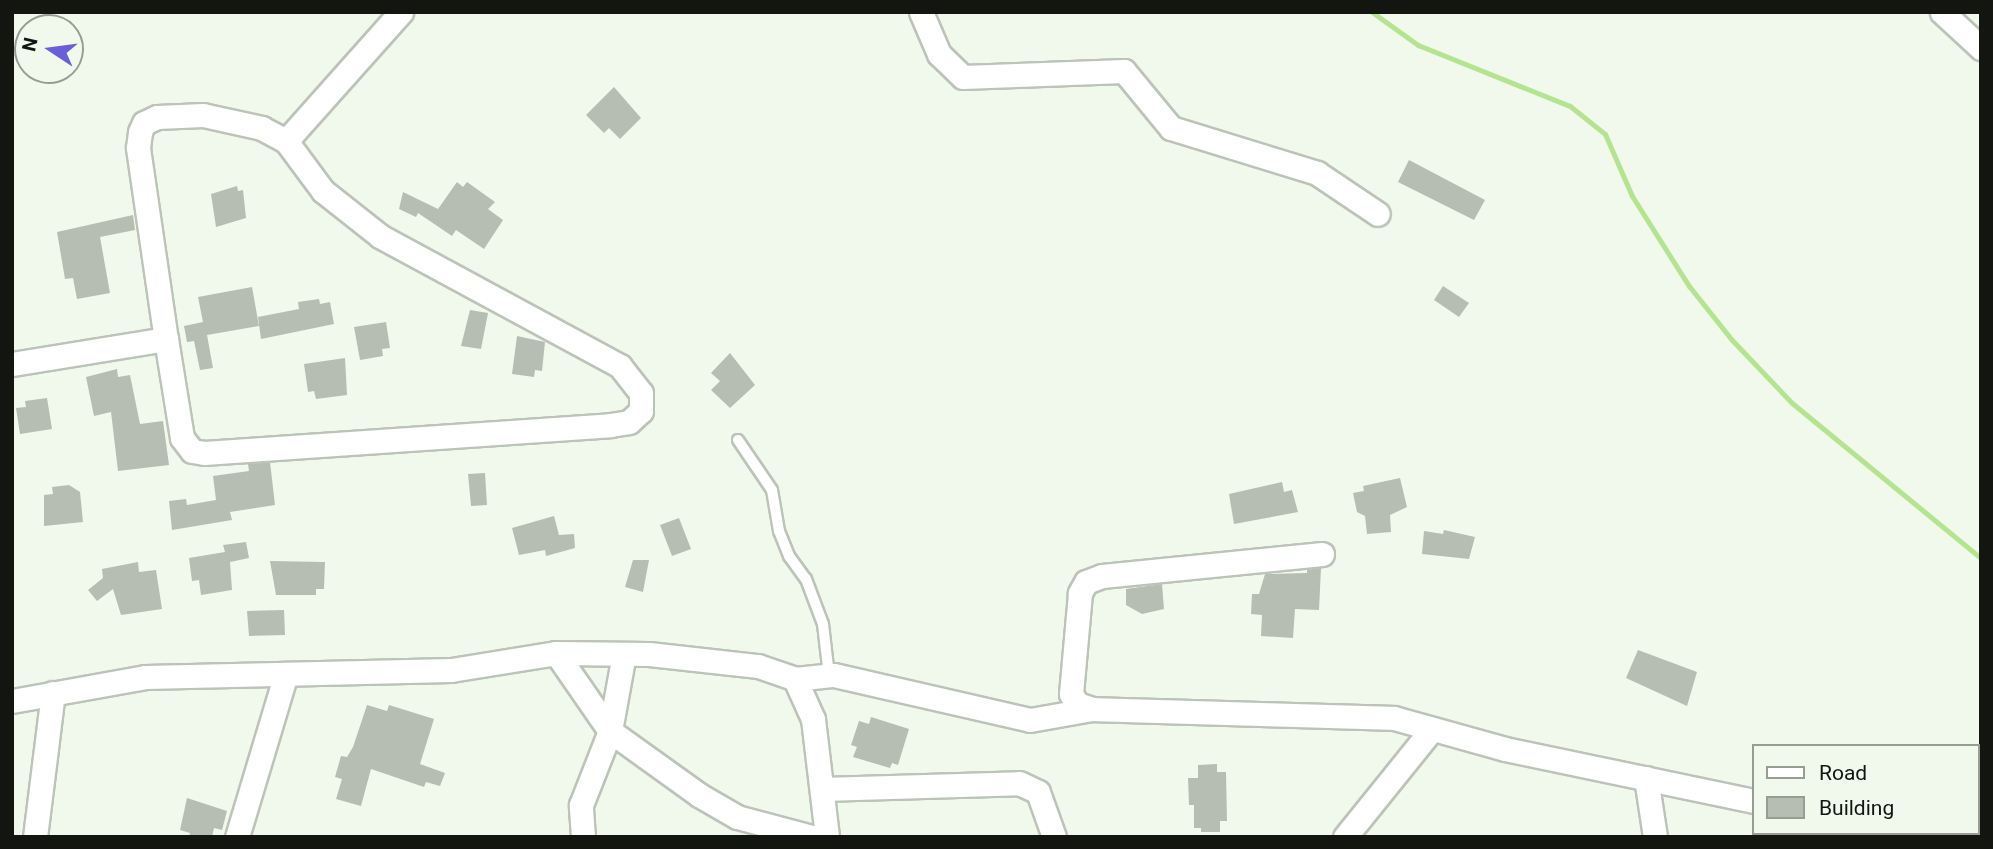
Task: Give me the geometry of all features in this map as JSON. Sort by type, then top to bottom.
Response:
[{"type":"street","points":[[286,141],[401,12]]},
{"type":"street","points":[[920,12],[939,54],[963,77],[1124,71],[1171,128],[1317,173],[1378,214]]},
{"type":"street","points":[[1942,12],[1981,48]]},
{"type":"street","points":[[203,115],[261,128],[286,141],[323,191],[380,236],[620,366],[641,393],[641,411],[629,422],[610,425],[204,453],[192,451],[182,438],[166,339],[138,148],[144,123],[157,117],[203,115]]},
{"type":"street","points":[[12,364],[166,339]]},
{"type":"street","points":[[1093,709],[1077,704],[1071,694],[1080,593],[1086,582],[1102,576],[1322,554]]},
{"type":"street","points":[[556,653],[610,730],[737,817],[812,837]]},
{"type":"street","points":[[12,701],[108,688],[145,677],[451,670],[556,653],[624,654],[758,666],[795,679],[829,676],[1030,720],[1093,709],[1394,718],[1432,729],[1752,801]]},
{"type":"street","points":[[583,837],[581,805],[610,730],[624,654]]},
{"type":"street","points":[[237,837],[286,674]]},
{"type":"street","points":[[795,679],[813,719],[827,837]]},
{"type":"street","points":[[35,837],[53,694]]},
{"type":"street","points":[[1345,837],[1432,729]]},
{"type":"street","points":[[1646,778],[1655,837]]},
{"type":"street","points":[[822,789],[1019,783],[1038,792],[1054,837]]},
{"type":"lane","points":[[738,440],[772,489],[779,531],[789,556],[806,579],[824,624],[829,676]]},
{"type":"building","points":[[614,87],[641,118],[620,139],[609,128],[604,133],[586,115]]},
{"type":"building","points":[[1409,160],[1485,200],[1474,220],[1398,182]]},
{"type":"building","points":[[457,182],[463,187],[467,182],[495,202],[488,209],[503,220],[484,249],[456,230],[452,236],[418,213],[416,217],[399,209],[403,192],[438,209]]},
{"type":"building","points":[[237,186],[238,191],[243,190],[246,218],[216,227],[211,194]]},
{"type":"building","points":[[133,215],[135,230],[100,237],[110,293],[77,299],[73,278],[65,279],[57,232]]},
{"type":"building","points":[[1443,286],[1469,303],[1459,317],[1434,300]]},
{"type":"building","points":[[252,287],[259,326],[207,335],[213,368],[200,370],[194,341],[187,342],[184,326],[203,322],[198,297]]},
{"type":"building","points":[[319,299],[320,304],[330,302],[334,324],[261,339],[258,317],[299,309],[298,302]]},
{"type":"building","points":[[470,310],[488,313],[481,349],[461,346]]},
{"type":"building","points":[[386,322],[390,348],[382,349],[383,356],[360,360],[354,327]]},
{"type":"building","points":[[517,336],[545,342],[542,371],[535,370],[534,377],[512,374]]},
{"type":"building","points":[[730,353],[755,385],[730,408],[711,390],[720,381],[711,373]]},
{"type":"building","points":[[345,358],[347,395],[316,399],[314,391],[308,392],[304,364]]},
{"type":"building","points":[[117,369],[118,377],[130,375],[140,424],[163,421],[169,465],[118,471],[111,412],[94,416],[86,377]]},
{"type":"building","points":[[47,398],[52,429],[20,434],[16,408],[26,407],[25,401]]},
{"type":"building","points":[[270,462],[275,505],[230,512],[232,520],[172,530],[169,501],[186,499],[187,505],[216,500],[213,476],[249,471],[248,464]]},
{"type":"building","points":[[485,473],[487,505],[471,506],[468,474]]},
{"type":"building","points":[[1400,478],[1407,507],[1390,515],[1391,532],[1367,534],[1365,516],[1357,512],[1353,493],[1364,491],[1363,486]]},
{"type":"building","points":[[1282,482],[1284,492],[1292,490],[1298,512],[1234,524],[1229,494]]},
{"type":"building","points":[[69,485],[80,492],[83,522],[44,526],[44,495],[53,494],[52,487]]},
{"type":"building","points":[[554,516],[559,535],[574,534],[575,548],[546,556],[545,550],[519,555],[512,528]]},
{"type":"building","points":[[679,518],[691,549],[672,556],[660,525]]},
{"type":"building","points":[[1444,530],[1475,537],[1469,559],[1422,554],[1424,531],[1443,534]]},
{"type":"building","points":[[246,542],[249,558],[230,562],[232,590],[201,595],[199,580],[192,581],[189,558],[225,552],[223,545]]},
{"type":"building","points":[[633,560],[649,560],[643,592],[625,587]]},
{"type":"building","points":[[270,561],[325,562],[324,589],[316,589],[316,595],[276,595]]},
{"type":"building","points":[[138,562],[139,572],[156,570],[162,609],[121,615],[113,589],[97,601],[88,590],[103,578],[102,569]]},
{"type":"building","points":[[1321,568],[1319,610],[1295,609],[1293,638],[1261,636],[1262,615],[1251,614],[1252,594],[1259,594],[1265,574],[1307,573],[1307,570]]},
{"type":"building","points":[[1162,584],[1164,609],[1142,614],[1126,605],[1126,589]]},
{"type":"building","points":[[284,610],[285,635],[249,636],[247,611]]},
{"type":"building","points":[[1638,650],[1697,672],[1687,706],[1626,678]]},
{"type":"building","points":[[367,705],[387,711],[389,705],[434,719],[420,764],[445,773],[440,786],[426,782],[424,787],[371,769],[361,806],[336,799],[342,779],[335,777],[341,756],[347,757],[353,747]]},
{"type":"building","points":[[871,717],[909,729],[898,765],[892,763],[890,768],[853,757],[857,747],[851,745],[859,721],[869,724]]},
{"type":"building","points":[[1217,764],[1217,772],[1226,772],[1227,821],[1220,821],[1220,832],[1201,832],[1201,828],[1194,828],[1194,805],[1189,805],[1188,778],[1198,778],[1198,765]]},
{"type":"building","points":[[187,798],[227,811],[222,830],[214,828],[212,837],[189,837],[190,833],[180,830]]},
{"type":"waterway","points":[[1372,12],[1418,45],[1570,106],[1605,134],[1632,196],[1689,286],[1732,340],[1792,403],[1981,558]]}]
